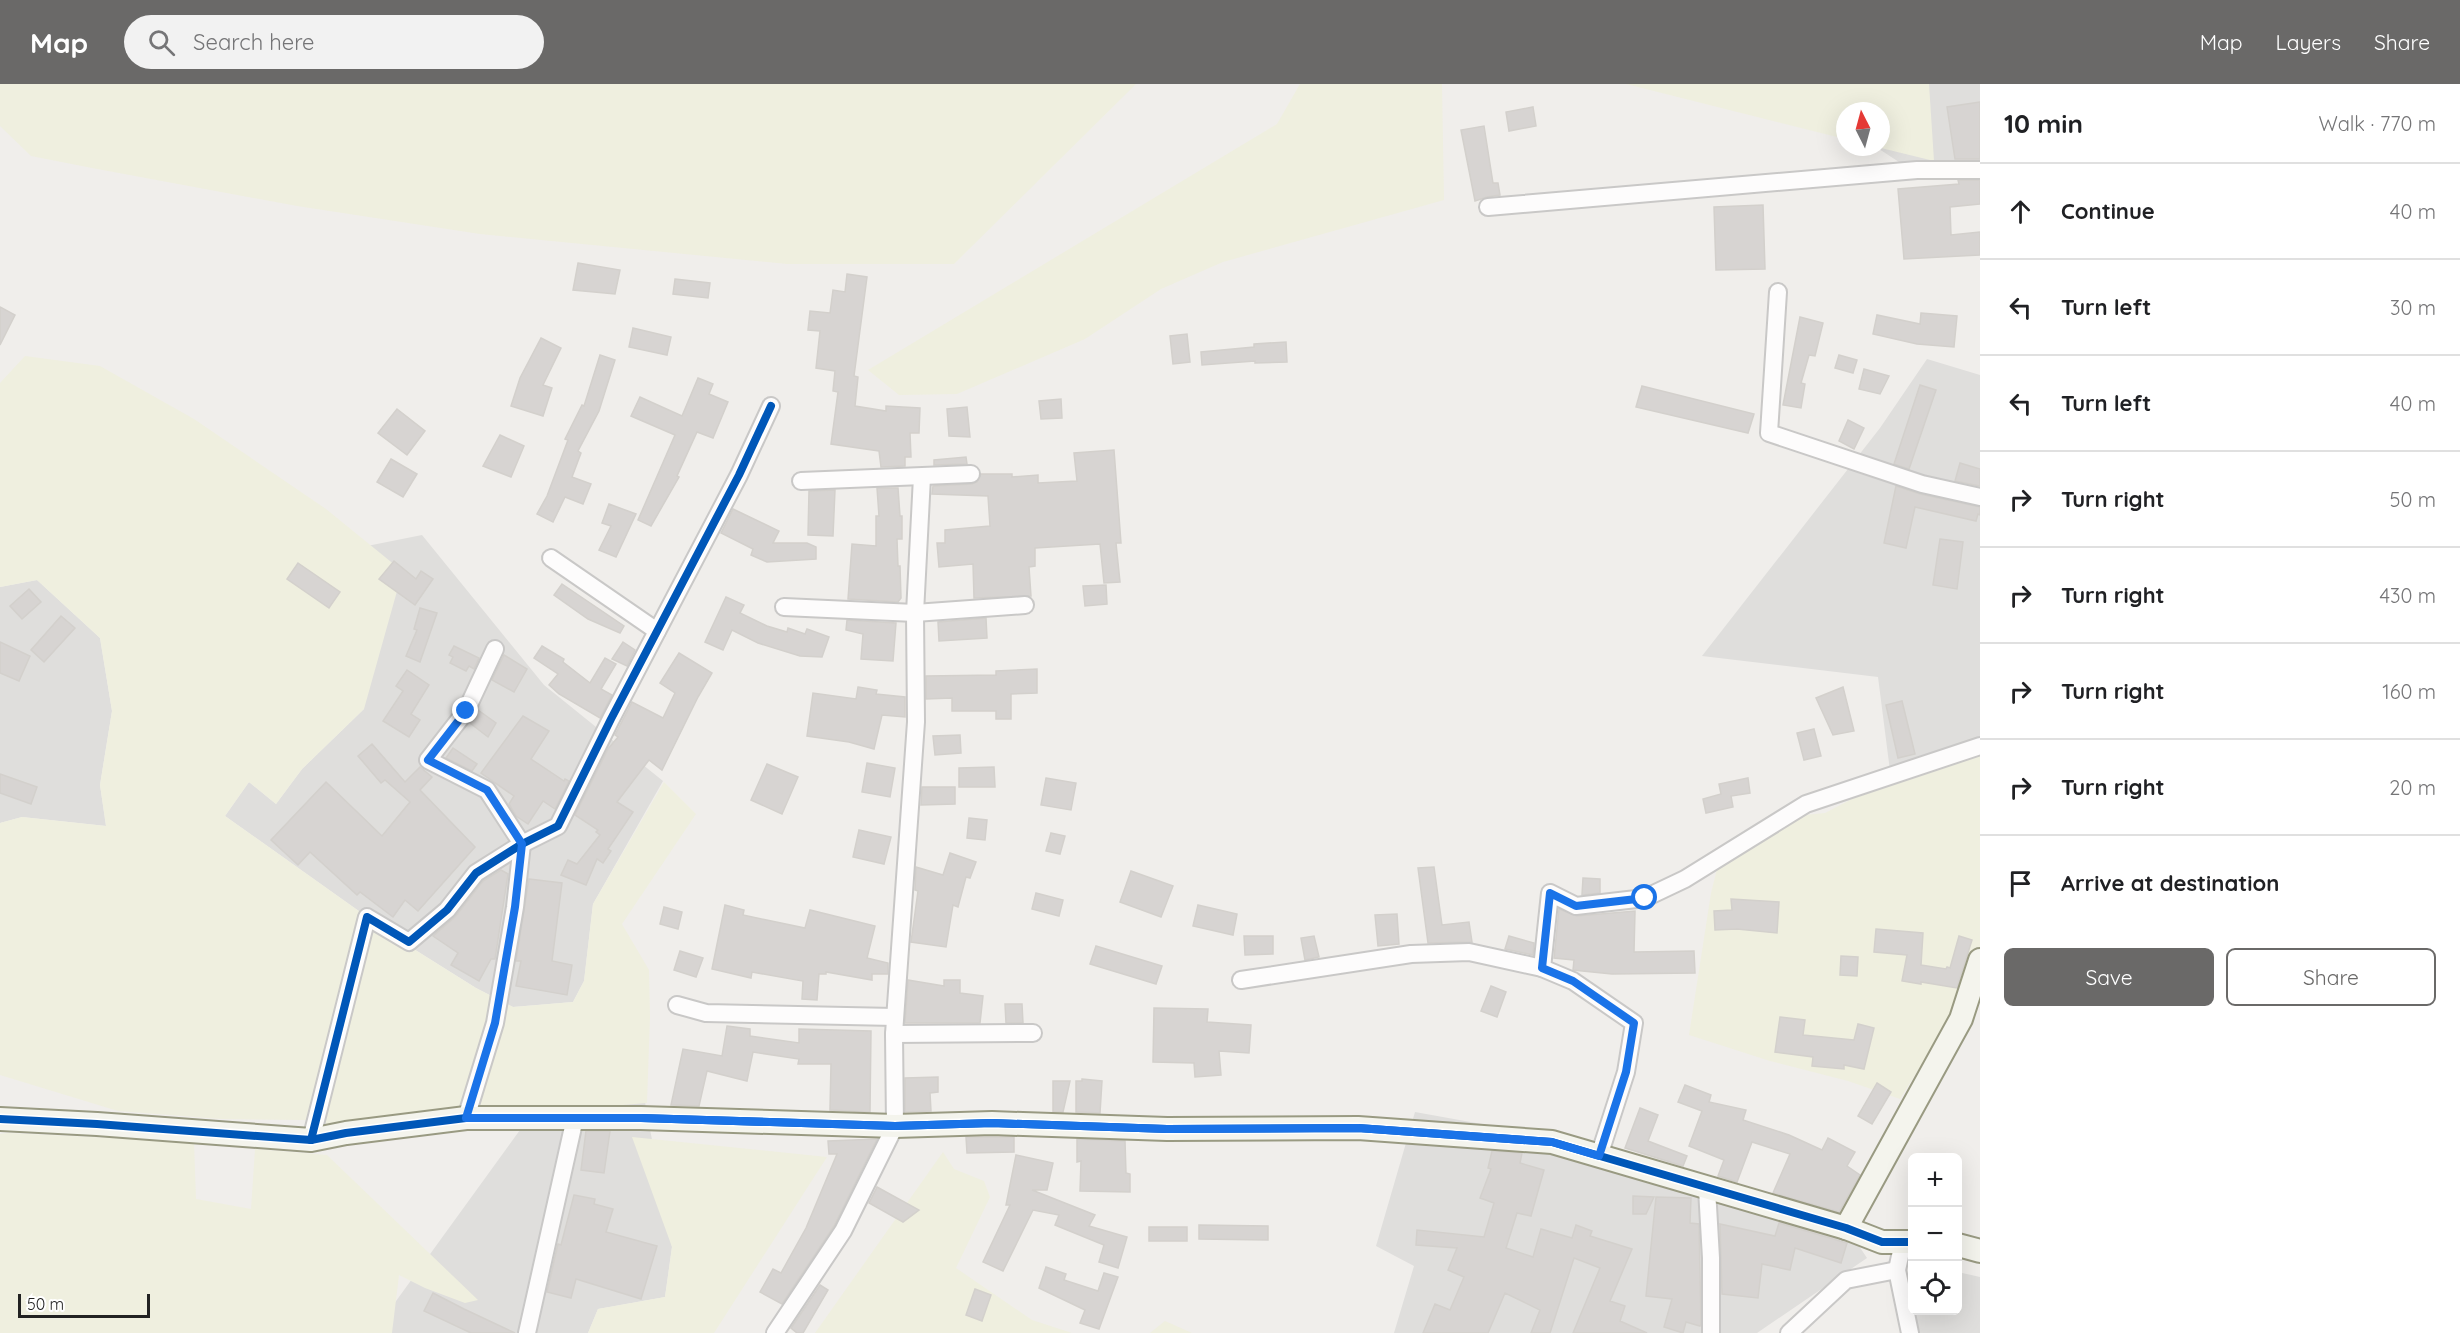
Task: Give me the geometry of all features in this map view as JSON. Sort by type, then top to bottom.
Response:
[{"type":"street","points":[[1488,207],[1917,170],[1980,170]]},
{"type":"street","points":[[1778,292],[1768,433],[1922,484],[1980,497]]},
{"type":"street","points":[[311,1140],[367,917],[409,942],[447,910],[476,873],[522,844],[558,826],[739,475],[771,406]]},
{"type":"street","points":[[801,481],[971,474]]},
{"type":"street","points":[[775,1333],[843,1231],[895,1126],[894,1034],[916,722],[915,613],[922,477]]},
{"type":"street","points":[[551,558],[657,631]]},
{"type":"street","points":[[784,607],[915,613],[1025,605]]},
{"type":"street","points":[[466,1118],[495,1023],[515,907],[522,844],[487,790],[428,760],[466,711],[495,649]]},
{"type":"street","points":[[1542,968],[1550,893],[1576,906],[1645,898],[1685,879],[1806,804],[1980,746]]},
{"type":"street","points":[[1241,980],[1411,954],[1469,952],[1542,968],[1573,981],[1634,1023],[1626,1072],[1599,1156]]},
{"type":"street","points":[[1846,1228],[1960,1019],[1980,960]]},
{"type":"street","points":[[677,1005],[706,1013],[895,1017]]},
{"type":"street","points":[[894,1034],[1033,1033]]},
{"type":"street","points":[[0,1119],[311,1140],[346,1133],[466,1118],[641,1118],[895,1126],[992,1123],[1167,1129],[1358,1128],[1552,1142],[1707,1189],[1899,1242],[1898,1270],[1910,1333]]},
{"type":"street","points":[[527,1333],[575,1118]]},
{"type":"street","points":[[1707,1189],[1711,1258],[1710,1333]]},
{"type":"street","points":[[1962,1246],[1980,1251]]},
{"type":"street","points":[[1789,1333],[1846,1280],[1898,1270]]},
{"type":"shaded area","points":[[1856,84],[1980,84],[1980,178],[1925,179],[1890,156],[1890,102],[1873,102]]},
{"type":"shaded area","points":[[1927,359],[1980,375],[1980,750],[1894,802],[1878,677],[1702,656],[1880,428]]},
{"type":"shaded area","points":[[422,535],[544,685],[663,781],[593,904],[584,981],[573,1002],[513,1007],[476,988],[401,941],[225,816],[249,782],[276,804],[302,769],[364,709],[362,547]]},
{"type":"shaded area","points":[[37,580],[100,638],[112,711],[100,785],[106,826],[22,817],[0,823],[0,587]]},
{"type":"shaded area","points":[[644,1097],[672,1247],[665,1297],[598,1309],[588,1333],[379,1333],[391,1308],[541,1101]]},
{"type":"shaded area","points":[[1415,1112],[1588,1143],[1845,1225],[1867,1258],[1757,1333],[1394,1333],[1414,1266],[1376,1246]]},
{"type":"shaded area","points":[[1962,1273],[1980,1277],[1980,1333],[1909,1333],[1913,1315],[1962,1315]]},
{"type":"green space","points":[[0,84],[1136,84],[954,264],[787,264],[480,234],[297,206],[31,156],[0,126]]},
{"type":"green space","points":[[1300,84],[1442,84],[1444,200],[1223,262],[1161,289],[1085,339],[957,394],[899,395],[868,370],[1277,124]]},
{"type":"green space","points":[[1626,84],[1929,84],[1934,161],[1890,150],[1890,102],[1836,102],[1836,137]]},
{"type":"green space","points":[[25,356],[100,366],[194,419],[326,509],[401,570],[364,709],[302,769],[276,804],[249,782],[225,816],[401,941],[476,988],[513,1007],[573,1002],[584,981],[593,904],[664,782],[696,814],[622,924],[649,970],[647,1103],[334,1125],[305,1120],[221,1119],[118,1111],[0,1075],[0,823],[22,817],[106,826],[100,785],[112,711],[100,638],[37,580],[0,587],[0,383]]},
{"type":"green space","points":[[1980,748],[1980,971],[1900,1099],[1848,1081],[1770,1061],[1689,1035],[1711,893],[1718,865],[1786,817],[1825,813],[1944,751]]},
{"type":"green space","points":[[0,1134],[194,1142],[196,1199],[251,1209],[255,1149],[327,1155],[478,1300],[465,1303],[425,1288],[399,1275],[392,1333],[0,1333]]},
{"type":"green space","points":[[632,1137],[827,1157],[714,1333],[588,1333],[598,1309],[665,1297],[672,1247]]},
{"type":"green space","points":[[943,1152],[954,1169],[984,1181],[990,1197],[956,1268],[1032,1320],[1072,1333],[815,1333]]},
{"type":"green space","points":[[1165,1321],[1192,1333],[1150,1333]]},
{"type":"building","points":[[1980,102],[1980,159],[1955,159],[1947,107]]},
{"type":"building","points":[[1533,107],[1536,126],[1509,131],[1506,112]]},
{"type":"building","points":[[1484,126],[1493,183],[1498,183],[1500,195],[1475,201],[1461,130]]},
{"type":"building","points":[[1958,180],[1980,180],[1980,204],[1950,207],[1951,235],[1980,232],[1980,255],[1904,259],[1898,189],[1959,184]]},
{"type":"building","points":[[1763,205],[1765,269],[1716,270],[1714,207]]},
{"type":"building","points":[[578,263],[620,270],[615,294],[573,290]]},
{"type":"building","points":[[847,274],[867,277],[854,376],[858,377],[855,406],[886,411],[886,406],[920,408],[919,433],[910,433],[911,457],[905,457],[905,466],[881,467],[879,451],[831,444],[838,392],[833,391],[835,371],[816,368],[820,331],[808,330],[810,311],[830,313],[833,290],[845,292]]},
{"type":"building","points":[[675,279],[710,283],[708,298],[673,294]]},
{"type":"building","points":[[0,307],[15,315],[0,345]]},
{"type":"building","points":[[1921,313],[1957,316],[1954,347],[1917,344],[1873,334],[1877,315],[1920,324]]},
{"type":"building","points":[[1800,317],[1823,323],[1815,356],[1809,355],[1801,383],[1805,384],[1801,408],[1783,405]]},
{"type":"building","points":[[633,328],[671,337],[667,355],[629,347]]},
{"type":"building","points":[[1187,334],[1190,362],[1173,364],[1170,336]]},
{"type":"building","points":[[541,338],[561,348],[543,385],[552,388],[543,416],[511,406],[520,378]]},
{"type":"building","points":[[1286,342],[1287,362],[1255,363],[1255,361],[1202,365],[1201,352]]},
{"type":"building","points":[[600,355],[615,360],[599,411],[578,451],[581,453],[572,477],[591,484],[583,504],[565,497],[553,522],[537,514],[547,496],[568,440],[565,439],[582,405],[584,406]]},
{"type":"building","points":[[1839,355],[1857,360],[1853,373],[1835,368]]},
{"type":"building","points":[[1864,369],[1889,376],[1880,394],[1859,389]]},
{"type":"building","points":[[698,378],[713,384],[709,394],[728,402],[713,438],[697,432],[677,476],[679,477],[651,526],[638,520],[675,435],[631,416],[640,397],[682,416]]},
{"type":"building","points":[[1920,385],[1936,390],[1909,469],[1894,464]]},
{"type":"building","points":[[1642,386],[1754,414],[1748,433],[1636,407]]},
{"type":"building","points":[[1061,399],[1062,418],[1041,419],[1039,401]]},
{"type":"building","points":[[967,407],[970,437],[949,436],[947,409]]},
{"type":"building","points":[[397,409],[425,431],[407,455],[378,433]]},
{"type":"building","points":[[1848,420],[1864,428],[1854,449],[1839,441]]},
{"type":"building","points":[[500,435],[524,446],[511,477],[483,466]]},
{"type":"building","points":[[1114,450],[1121,543],[1116,543],[1120,582],[1104,583],[1100,544],[1035,548],[1035,566],[1029,567],[1031,596],[974,598],[973,564],[939,567],[937,543],[945,543],[945,530],[990,526],[988,496],[932,494],[933,486],[972,484],[977,482],[981,474],[1012,474],[1012,477],[1038,475],[1038,483],[1077,481],[1074,453]]},
{"type":"building","points":[[966,457],[967,464],[934,465],[934,460]]},
{"type":"building","points":[[391,459],[417,474],[403,497],[377,482]]},
{"type":"building","points":[[1960,463],[1980,469],[1980,486],[1955,481]]},
{"type":"building","points":[[1896,486],[1920,494],[1980,507],[1980,515],[1978,514],[1976,521],[1915,507],[1906,548],[1884,543]]},
{"type":"building","points":[[877,488],[898,488],[902,539],[897,539],[901,598],[898,602],[848,599],[852,544],[876,546],[876,516],[879,516]]},
{"type":"building","points":[[835,490],[833,536],[808,535],[809,491]]},
{"type":"building","points":[[609,504],[636,514],[616,557],[599,550],[611,526],[602,523]]},
{"type":"building","points":[[733,509],[779,531],[773,543],[807,543],[816,547],[816,559],[767,562],[751,555],[753,549],[721,533]]},
{"type":"building","points":[[1940,539],[1963,542],[1957,589],[1933,585]]},
{"type":"building","points":[[394,561],[416,579],[421,571],[433,579],[415,605],[379,579]]},
{"type":"building","points":[[298,563],[340,592],[329,608],[287,579]]},
{"type":"building","points":[[562,584],[624,626],[620,633],[588,619],[554,595]]},
{"type":"building","points":[[1106,585],[1107,604],[1085,606],[1083,586]]},
{"type":"building","points":[[29,589],[41,602],[22,619],[10,606]]},
{"type":"building","points":[[726,597],[744,605],[740,613],[767,626],[787,632],[788,628],[805,634],[807,629],[829,637],[822,657],[800,656],[758,643],[732,630],[723,650],[705,642]]},
{"type":"building","points":[[420,608],[437,613],[420,662],[406,656],[417,630],[414,629]]},
{"type":"building","points":[[61,616],[75,628],[44,662],[31,650]]},
{"type":"building","points":[[986,618],[987,638],[939,641],[938,622]]},
{"type":"building","points":[[847,620],[896,623],[893,661],[861,659],[863,634],[846,630]]},
{"type":"building","points":[[0,642],[30,656],[19,681],[0,673]]},
{"type":"building","points":[[623,642],[635,650],[627,666],[612,659]]},
{"type":"building","points":[[454,646],[479,658],[474,669],[469,666],[466,671],[450,663],[453,657],[449,655]]},
{"type":"building","points":[[542,646],[564,659],[563,662],[590,683],[605,658],[616,664],[601,689],[612,695],[600,718],[559,694],[549,685],[558,674],[534,658]]},
{"type":"building","points":[[679,653],[712,673],[662,770],[649,760],[617,802],[633,812],[608,849],[611,851],[603,863],[597,859],[586,885],[561,875],[568,860],[577,864],[600,835],[596,832],[598,830],[575,815],[608,749],[618,737],[615,735],[632,702],[663,718],[675,693],[660,683]]},
{"type":"building","points":[[504,655],[527,669],[514,692],[492,680]]},
{"type":"building","points":[[1037,669],[1037,693],[1011,694],[1011,719],[996,719],[996,711],[952,711],[952,698],[926,699],[926,676],[996,675],[996,671]]},
{"type":"building","points":[[407,670],[429,685],[411,714],[420,720],[409,737],[383,721],[403,691],[396,686]]},
{"type":"building","points":[[858,687],[877,690],[876,694],[905,697],[905,717],[882,715],[874,749],[849,742],[807,736],[813,693],[856,699]]},
{"type":"building","points":[[1843,687],[1854,731],[1833,735],[1816,698]]},
{"type":"building","points":[[1902,701],[1915,754],[1898,758],[1886,705]]},
{"type":"building","points":[[478,710],[496,723],[488,737],[470,723]]},
{"type":"building","points":[[523,716],[549,731],[531,759],[564,781],[565,779],[569,781],[555,809],[543,801],[528,824],[516,816],[509,804],[514,796],[481,773]]},
{"type":"building","points":[[1814,729],[1821,756],[1804,760],[1797,733]]},
{"type":"building","points":[[960,735],[961,753],[935,755],[933,736]]},
{"type":"building","points":[[372,744],[405,782],[420,767],[432,777],[420,790],[475,847],[418,911],[405,900],[393,917],[360,892],[357,895],[310,852],[298,865],[271,840],[326,782],[382,836],[410,802],[385,780],[381,783],[358,756]]},
{"type":"building","points":[[453,748],[477,764],[472,771],[446,758]]},
{"type":"building","points":[[867,763],[895,768],[890,797],[862,792]]},
{"type":"building","points":[[767,764],[798,777],[782,814],[751,800]]},
{"type":"building","points":[[994,767],[995,787],[959,787],[959,768]]},
{"type":"building","points":[[0,774],[37,787],[31,804],[0,793]]},
{"type":"building","points":[[1046,778],[1076,783],[1071,810],[1041,805]]},
{"type":"building","points":[[1748,778],[1750,793],[1731,796],[1733,807],[1706,813],[1703,799],[1721,794],[1719,784]]},
{"type":"building","points":[[922,787],[955,787],[955,804],[921,805]]},
{"type":"building","points":[[969,818],[987,820],[985,840],[967,838]]},
{"type":"building","points":[[859,830],[891,837],[884,864],[853,857]]},
{"type":"building","points":[[1051,833],[1065,836],[1060,854],[1046,851]]},
{"type":"building","points":[[950,853],[976,862],[970,878],[966,877],[958,907],[953,905],[946,947],[911,942],[918,891],[915,890],[916,867],[943,875]]},
{"type":"building","points":[[1434,867],[1442,925],[1469,922],[1472,942],[1428,943],[1418,868]]},
{"type":"building","points":[[501,870],[508,874],[495,959],[491,959],[479,981],[451,965],[458,953],[433,936],[455,917],[483,881]]},
{"type":"building","points":[[1131,871],[1173,886],[1161,917],[1120,902]]},
{"type":"building","points":[[1583,878],[1600,879],[1600,893],[1582,895]]},
{"type":"building","points":[[529,879],[562,883],[552,961],[572,965],[567,995],[516,986],[521,961],[516,961]]},
{"type":"building","points":[[1036,893],[1063,900],[1059,916],[1032,909]]},
{"type":"building","points":[[1731,899],[1779,902],[1777,933],[1737,929],[1715,930],[1714,911],[1732,910]]},
{"type":"building","points":[[725,905],[744,910],[743,915],[805,928],[810,910],[875,926],[867,958],[888,963],[888,974],[872,974],[872,980],[826,972],[826,974],[819,974],[817,1000],[802,999],[803,981],[752,972],[751,978],[712,969]]},
{"type":"building","points":[[1198,905],[1237,914],[1233,935],[1193,926]]},
{"type":"building","points":[[664,907],[682,912],[678,929],[660,924]]},
{"type":"building","points":[[1559,909],[1577,916],[1635,911],[1634,952],[1694,951],[1695,973],[1612,974],[1573,970],[1574,960],[1554,958]]},
{"type":"building","points":[[1397,914],[1399,944],[1378,946],[1375,915]]},
{"type":"building","points":[[1876,929],[1923,933],[1921,965],[1946,969],[1950,968],[1959,936],[1972,940],[1957,988],[1902,981],[1907,955],[1874,952]]},
{"type":"building","points":[[1244,936],[1273,936],[1273,954],[1245,955]]},
{"type":"building","points":[[1314,936],[1319,957],[1305,960],[1301,938]]},
{"type":"building","points":[[1509,936],[1534,943],[1533,955],[1505,949]]},
{"type":"building","points":[[1096,946],[1162,966],[1156,984],[1090,964]]},
{"type":"building","points":[[680,951],[703,958],[696,977],[674,970]]},
{"type":"building","points":[[1841,956],[1858,957],[1857,976],[1840,975]]},
{"type":"building","points":[[908,980],[944,986],[944,980],[960,980],[960,993],[983,996],[980,1023],[905,1023]]},
{"type":"building","points":[[1491,986],[1506,992],[1497,1017],[1481,1011]]},
{"type":"building","points":[[1005,1004],[1022,1004],[1023,1023],[1006,1023]]},
{"type":"building","points":[[1154,1008],[1208,1009],[1207,1022],[1251,1025],[1249,1053],[1219,1051],[1221,1075],[1195,1077],[1194,1063],[1153,1062]]},
{"type":"building","points":[[1780,1017],[1805,1020],[1803,1035],[1854,1040],[1858,1024],[1874,1028],[1864,1069],[1844,1065],[1844,1069],[1812,1066],[1813,1057],[1775,1052]]},
{"type":"building","points":[[727,1026],[750,1029],[750,1036],[799,1043],[799,1029],[871,1031],[870,1112],[830,1110],[831,1064],[798,1064],[799,1059],[753,1052],[747,1081],[707,1071],[699,1106],[671,1105],[683,1049],[722,1056]]},
{"type":"building","points":[[938,1077],[938,1092],[930,1093],[931,1111],[905,1112],[905,1078]]},
{"type":"building","points":[[1082,1079],[1102,1081],[1100,1113],[1076,1112],[1076,1081],[1082,1081]]},
{"type":"building","points":[[1053,1081],[1070,1081],[1063,1112],[1053,1112]]},
{"type":"building","points":[[1877,1083],[1891,1092],[1872,1124],[1858,1116]]},
{"type":"building","points":[[1685,1085],[1711,1095],[1709,1102],[1746,1110],[1743,1120],[1789,1135],[1822,1150],[1828,1138],[1855,1152],[1847,1166],[1860,1175],[1839,1212],[1773,1193],[1790,1154],[1752,1142],[1737,1182],[1718,1176],[1724,1160],[1689,1146],[1702,1111],[1678,1102]]},
{"type":"building","points":[[1640,1108],[1658,1115],[1648,1141],[1687,1156],[1683,1166],[1625,1148]]},
{"type":"building","points":[[586,1131],[610,1131],[604,1173],[581,1170]]},
{"type":"building","points":[[966,1137],[1014,1137],[1014,1152],[967,1153]]},
{"type":"building","points":[[877,1139],[834,1226],[782,1304],[760,1292],[773,1269],[781,1273],[806,1228],[837,1154],[829,1154],[828,1141]]},
{"type":"building","points":[[1077,1139],[1125,1141],[1126,1173],[1130,1174],[1130,1192],[1080,1191],[1081,1161],[1077,1162]]},
{"type":"building","points":[[1492,1151],[1522,1153],[1520,1163],[1544,1170],[1531,1216],[1517,1213],[1506,1248],[1533,1257],[1541,1229],[1572,1238],[1576,1225],[1592,1231],[1590,1236],[1632,1249],[1610,1301],[1625,1306],[1620,1321],[1647,1333],[1573,1333],[1600,1268],[1574,1258],[1550,1333],[1531,1333],[1540,1310],[1505,1293],[1488,1333],[1423,1333],[1435,1304],[1450,1310],[1464,1277],[1448,1270],[1457,1248],[1416,1245],[1417,1230],[1484,1237],[1494,1203],[1480,1198],[1491,1169],[1488,1168]]},
{"type":"building","points":[[1016,1155],[1053,1163],[1047,1190],[1032,1190],[1095,1215],[1089,1226],[1127,1237],[1118,1268],[1099,1262],[1104,1245],[1055,1225],[1059,1215],[1033,1210],[1003,1271],[983,1262],[1010,1205],[1006,1205]]},
{"type":"building","points":[[877,1187],[919,1210],[903,1222],[869,1203]]},
{"type":"building","points":[[574,1195],[595,1199],[594,1204],[613,1209],[606,1232],[657,1246],[641,1299],[576,1279],[571,1298],[547,1292],[558,1244],[561,1245]]},
{"type":"building","points":[[1633,1196],[1654,1197],[1646,1214],[1633,1214]]},
{"type":"building","points":[[1656,1197],[1691,1198],[1690,1223],[1699,1224],[1701,1324],[1700,1326],[1686,1322],[1683,1333],[1664,1327],[1672,1299],[1646,1296]]},
{"type":"building","points":[[1779,1223],[1847,1243],[1841,1263],[1795,1248],[1790,1270],[1762,1264],[1758,1298],[1722,1294],[1720,1224],[1775,1236]]},
{"type":"building","points":[[1199,1225],[1268,1226],[1268,1240],[1199,1239]]},
{"type":"building","points":[[1149,1227],[1187,1227],[1187,1241],[1149,1241]]},
{"type":"building","points":[[1046,1267],[1066,1274],[1064,1280],[1098,1291],[1104,1273],[1118,1277],[1099,1329],[1080,1323],[1085,1310],[1039,1288]]},
{"type":"building","points":[[820,1285],[828,1290],[803,1333],[797,1333],[791,1328]]},
{"type":"building","points":[[975,1289],[991,1295],[982,1321],[966,1315]]},
{"type":"building","points":[[433,1293],[515,1333],[471,1333],[424,1311]]},
{"type":"cycle path","points":[[311,1140],[367,917],[409,942],[447,910],[476,873],[522,844],[558,826],[611,719],[739,475],[771,406]]},
{"type":"cycle path","points":[[0,1119],[311,1140],[346,1133],[466,1118],[641,1118],[895,1126],[992,1123],[1167,1129],[1358,1128],[1552,1142],[1846,1228],[1882,1242],[1908,1242]]},
{"type":"route","points":[[466,711],[428,760],[487,790],[522,844],[515,907],[495,1023],[466,1118],[641,1118],[895,1126],[992,1123],[1167,1129],[1358,1128],[1552,1142],[1599,1156],[1626,1072],[1634,1023],[1573,981],[1542,968],[1550,893],[1576,906],[1645,898]]}]
